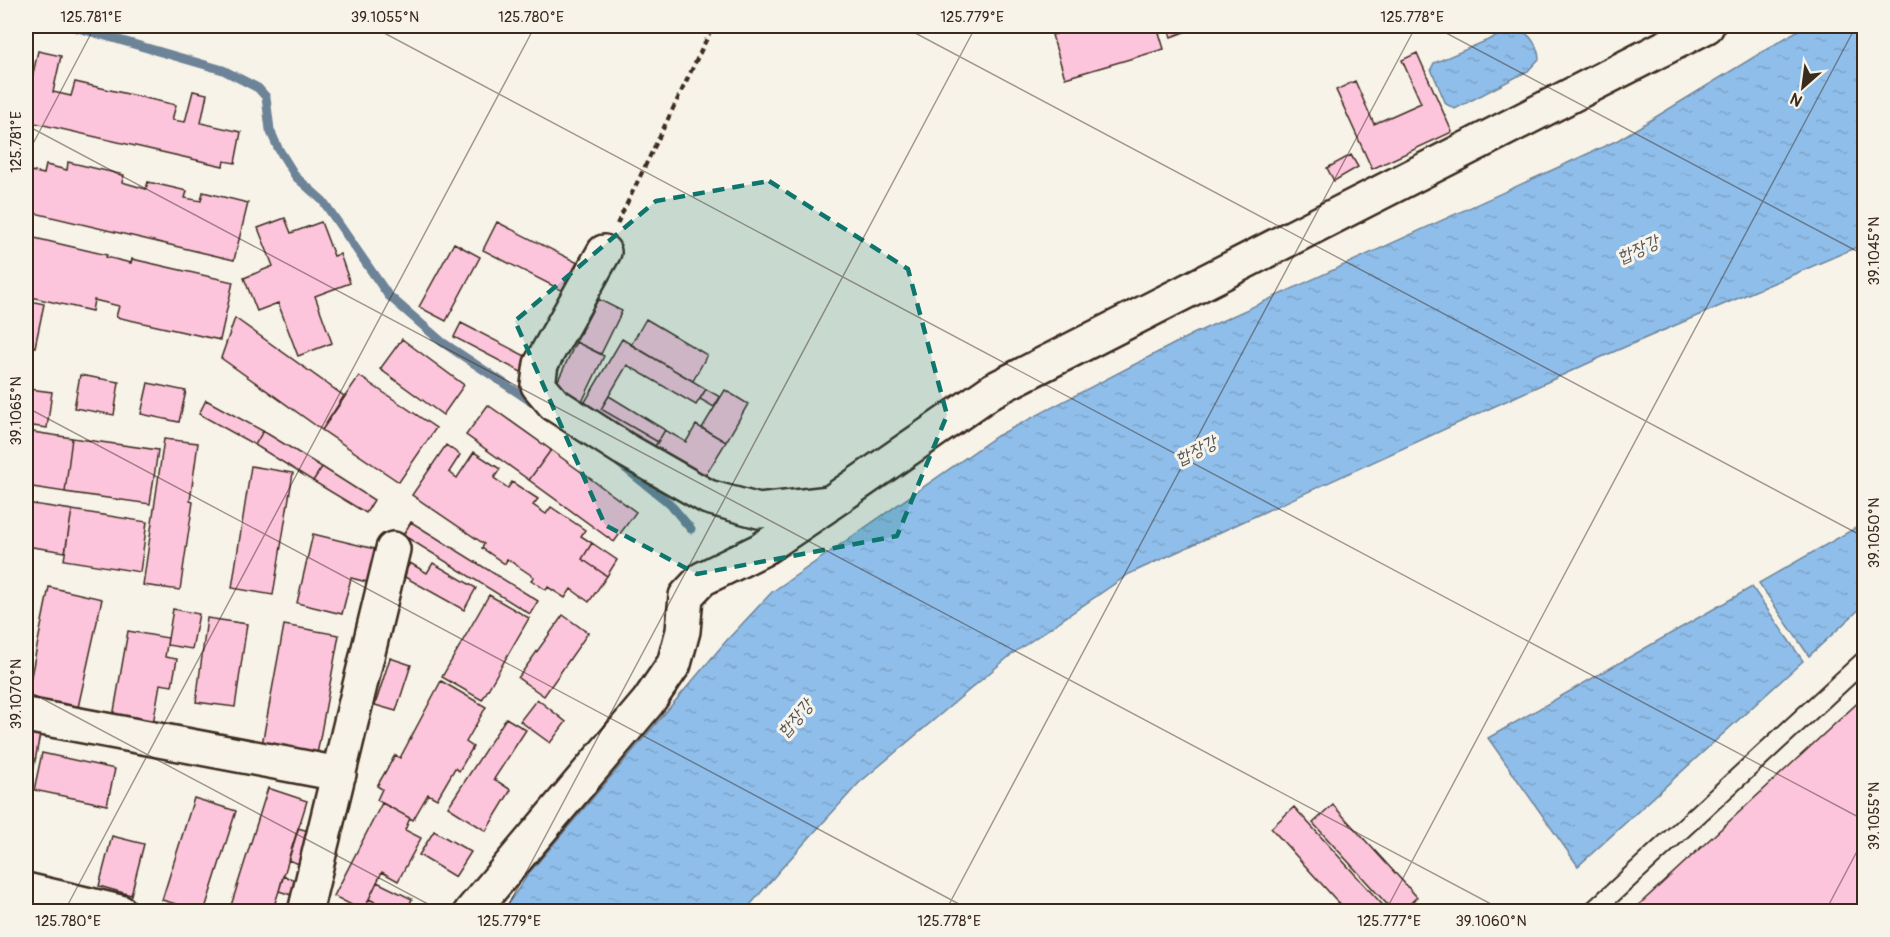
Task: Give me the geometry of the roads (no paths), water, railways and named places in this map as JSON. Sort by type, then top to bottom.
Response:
[{"type":"street","points":[[471,912],[648,702],[675,664],[685,621],[686,597],[702,579],[761,550],[993,390],[1707,26]]},
{"type":"street","points":[[604,252],[541,364],[538,385],[554,404],[624,449],[708,497],[759,511],[830,503]]},
{"type":"street","points":[[305,912],[393,549]]},
{"type":"street","points":[[26,715],[339,774]]},
{"type":"street","points":[[26,890],[120,912]]},
{"type":"lane","points":[[1592,912],[1864,661]]},
{"type":"water","name":"합장강","points":[[1805,26],[1864,26],[1864,244],[1604,356],[1129,574],[1012,654],[859,783],[745,911],[503,911],[529,873],[727,640],[772,592],[997,436],[1193,334],[1618,140]]},
{"type":"water","points":[[1516,28],[1529,36],[1537,49],[1539,59],[1528,71],[1455,109],[1446,104],[1431,69],[1434,63]]},
{"type":"water","points":[[1864,523],[1864,605],[1809,656],[1759,583]]},
{"type":"water","points":[[1752,587],[1803,661],[1578,866],[1488,738]]},
{"type":"waterway","points":[[71,26],[223,70],[258,88],[266,97],[270,130],[296,177],[323,201],[388,295],[442,342],[538,406]]},
{"type":"waterway","points":[[620,464],[669,503],[691,529]]}]
